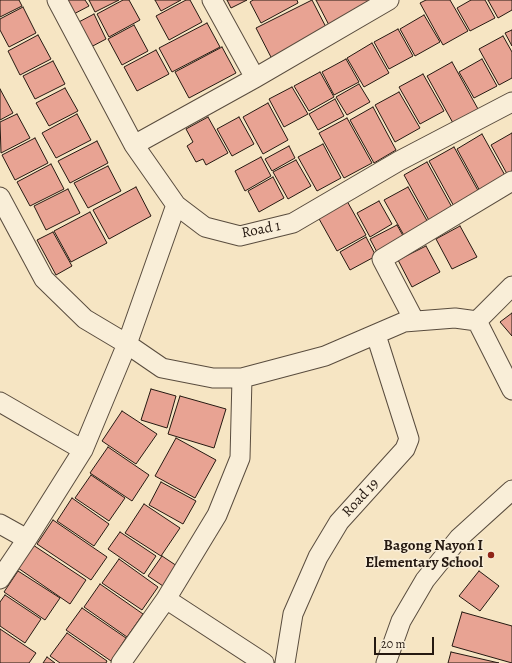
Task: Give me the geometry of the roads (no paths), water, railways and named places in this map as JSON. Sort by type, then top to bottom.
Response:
[{"type":"street","name":"Road 1","points":[[57,0],[134,145],[176,205],[205,227],[240,236],[293,223],[399,161],[512,102]]},
{"type":"street","points":[[212,0],[255,78]]},
{"type":"street","points":[[134,145],[255,78],[389,0]]},
{"type":"street","points":[[414,320],[382,259],[512,181]]},
{"type":"street","points":[[0,197],[44,279],[85,319],[128,344],[162,368],[214,378],[242,378],[325,356],[404,322],[414,320],[455,318],[477,322]]},
{"type":"street","points":[[0,579],[28,539],[83,450],[128,344],[176,205]]},
{"type":"street","points":[[477,322],[512,286]]},
{"type":"street","points":[[477,322],[512,390]]},
{"type":"street","name":"Road 19","points":[[285,663],[294,614],[318,557],[339,522],[406,450],[409,439],[376,335]]},
{"type":"street","points":[[121,663],[166,599],[217,515],[240,458],[242,378]]},
{"type":"street","points":[[0,402],[83,450]]},
{"type":"street","points":[[386,663],[401,621],[424,580],[459,538],[512,490]]},
{"type":"street","points":[[0,524],[28,539]]},
{"type":"street","points":[[166,599],[264,663]]},
{"type":"place","name":"Bagong Nayon I Elementary School","points":[[491,555]]}]
